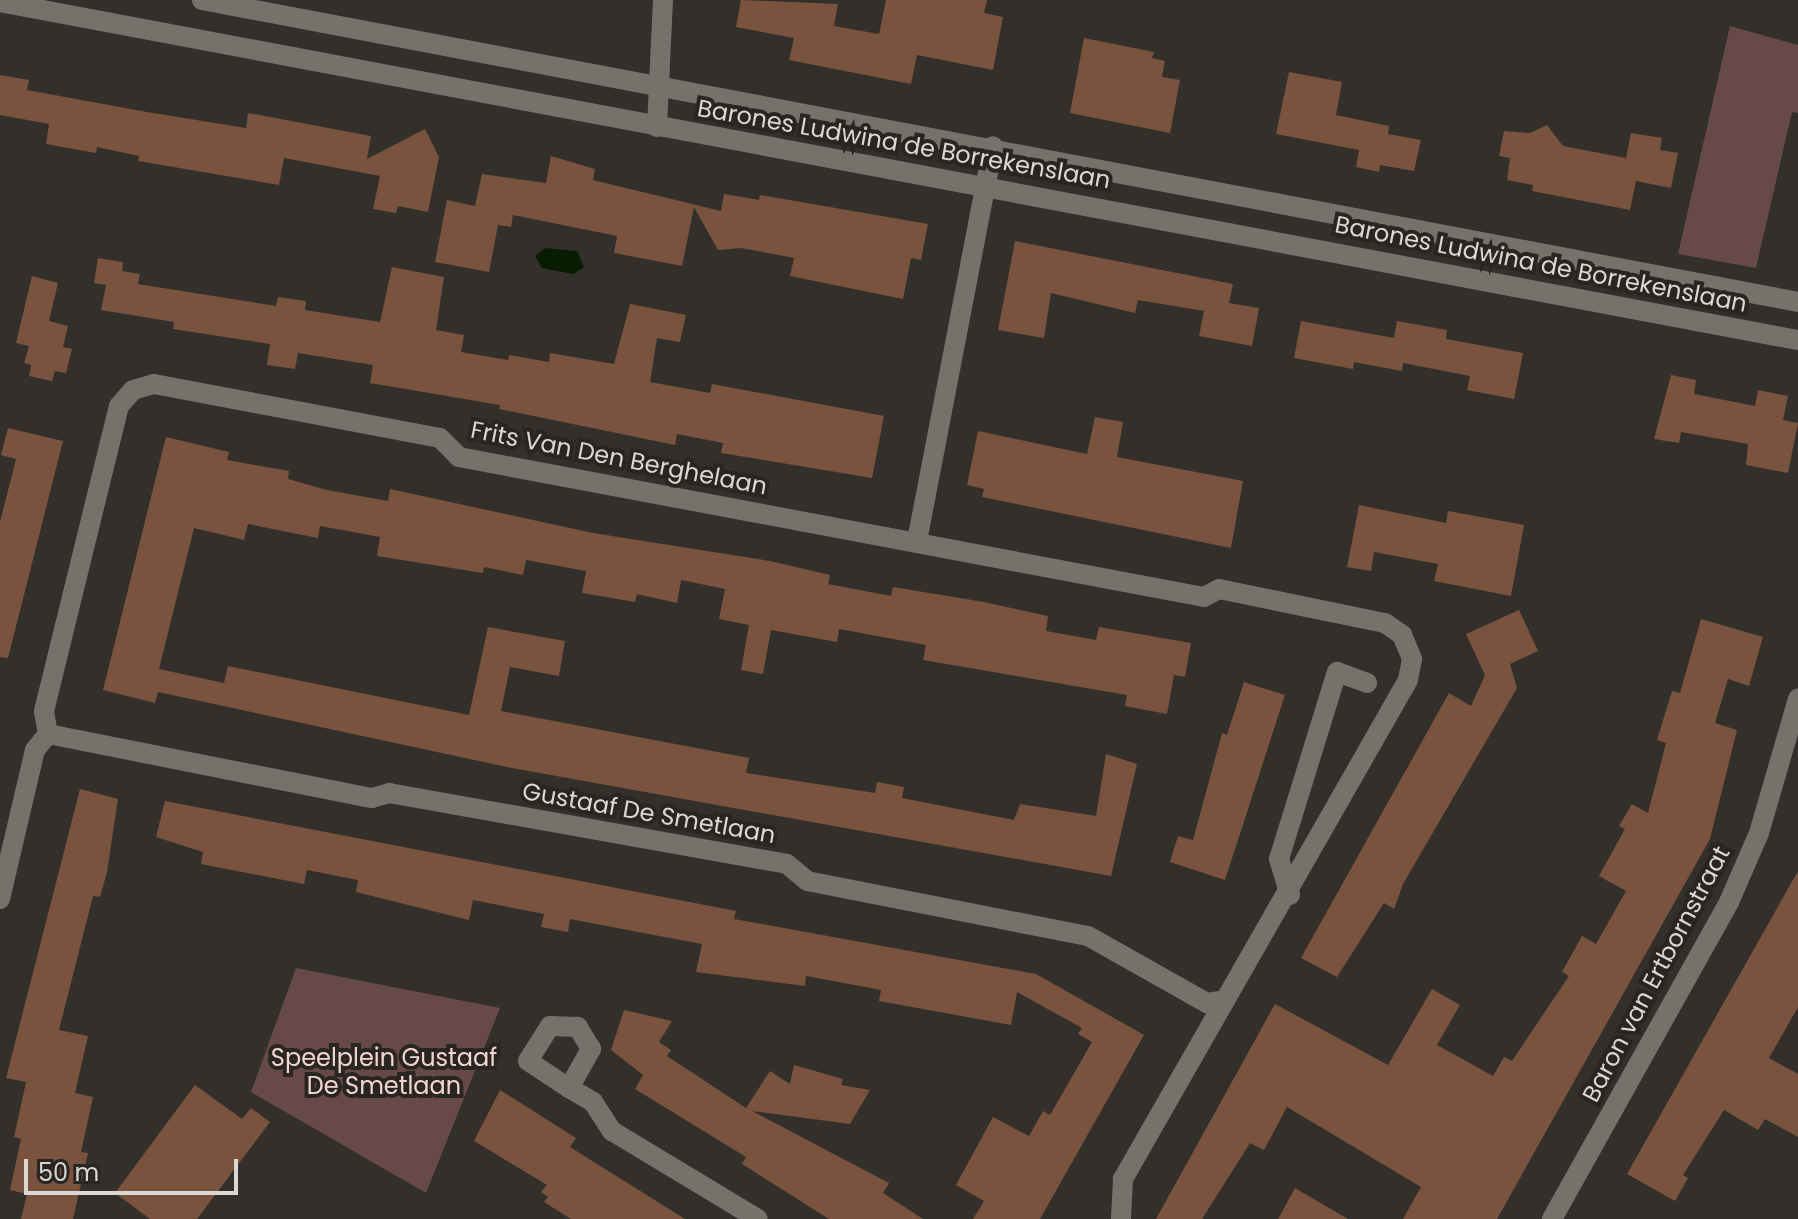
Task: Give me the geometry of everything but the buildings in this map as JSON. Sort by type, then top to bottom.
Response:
[{"type":"street","name":"Barones Ludwina de Borrekenslaan","points":[[202,0],[993,146],[1798,302]]},
{"type":"street","points":[[657,127],[663,0]]},
{"type":"street","name":"Barones Ludwina de Borrekenslaan","points":[[0,2],[657,127],[985,183],[1798,340]]},
{"type":"street","points":[[917,541],[993,146]]},
{"type":"street","name":"Frits Van Den Berghelaan","points":[[0,899],[35,750],[48,734],[44,711],[119,406],[133,390],[154,384],[440,438],[459,457],[1204,597],[1219,589],[1364,615],[1402,635],[1412,659],[1408,680],[1290,895],[1220,1001],[1123,1179],[1121,1219]]},
{"type":"street","points":[[1290,895],[1279,859],[1337,672],[1367,683]]},
{"type":"street","name":"Baron van Ertbornstraat","points":[[1552,1219],[1729,902],[1759,833],[1798,699]]},
{"type":"street","name":"Gustaaf De Smetlaan","points":[[48,734],[372,798],[389,793],[787,864],[807,881],[1074,932],[1106,945],[1207,1003],[1220,1001]]},
{"type":"street","points":[[569,1088],[593,1102],[612,1131],[758,1219]]},
{"type":"green space","points":[[1730,26],[1798,45],[1798,113],[1792,112],[1756,268],[1678,254]]},
{"type":"green space","name":"Speelplein Gustaaf De Smetlaan","points":[[296,968],[500,1008],[426,1193],[251,1092]]},
{"type":"shaded area","points":[[545,248],[577,251],[584,267],[573,274],[542,268],[535,256]]}]
